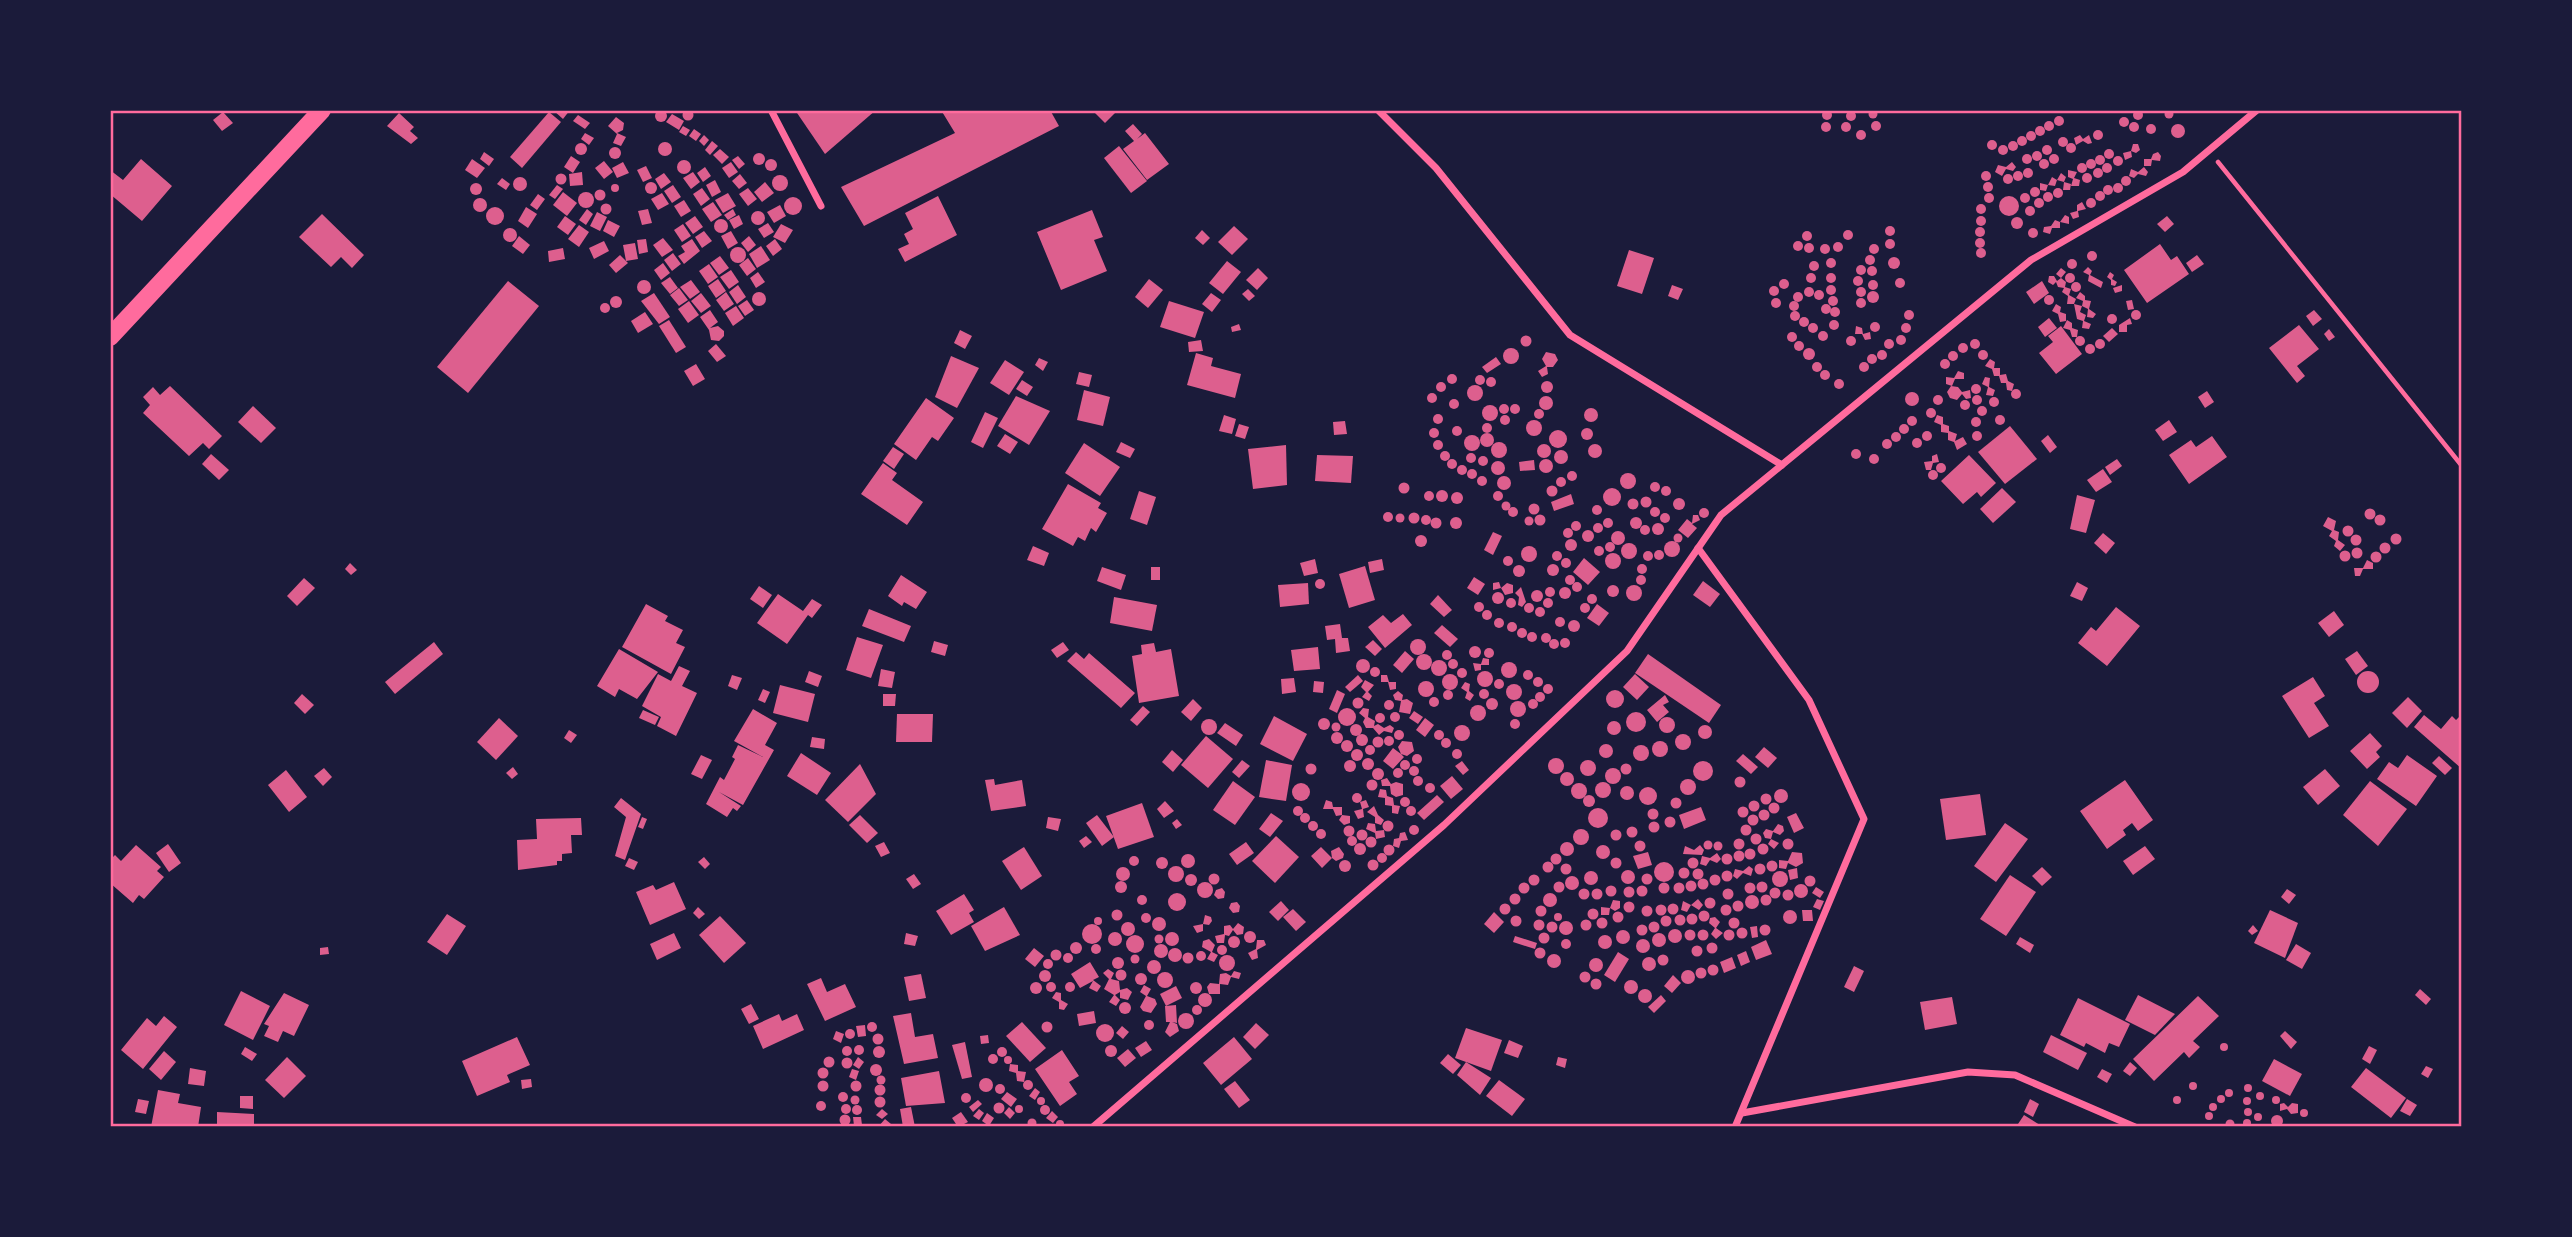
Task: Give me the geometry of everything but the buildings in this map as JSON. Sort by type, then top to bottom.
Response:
[{"type":"main road","points":[[110,337],[322,110]]},
{"type":"street","points":[[771,110],[821,206]]},
{"type":"street","points":[[1378,110],[1436,168],[1570,335],[1782,464]]},
{"type":"street","points":[[1093,1127],[1444,825],[1627,651],[1721,515],[2031,260],[2183,172],[2257,110]]},
{"type":"street","points":[[1698,548],[1809,700],[1864,819],[1735,1127]]},
{"type":"street","points":[[1742,1113],[1968,1072],[2015,1075],[2135,1127]]},
{"type":"path","points":[[2209,150],[2462,466]]}]
